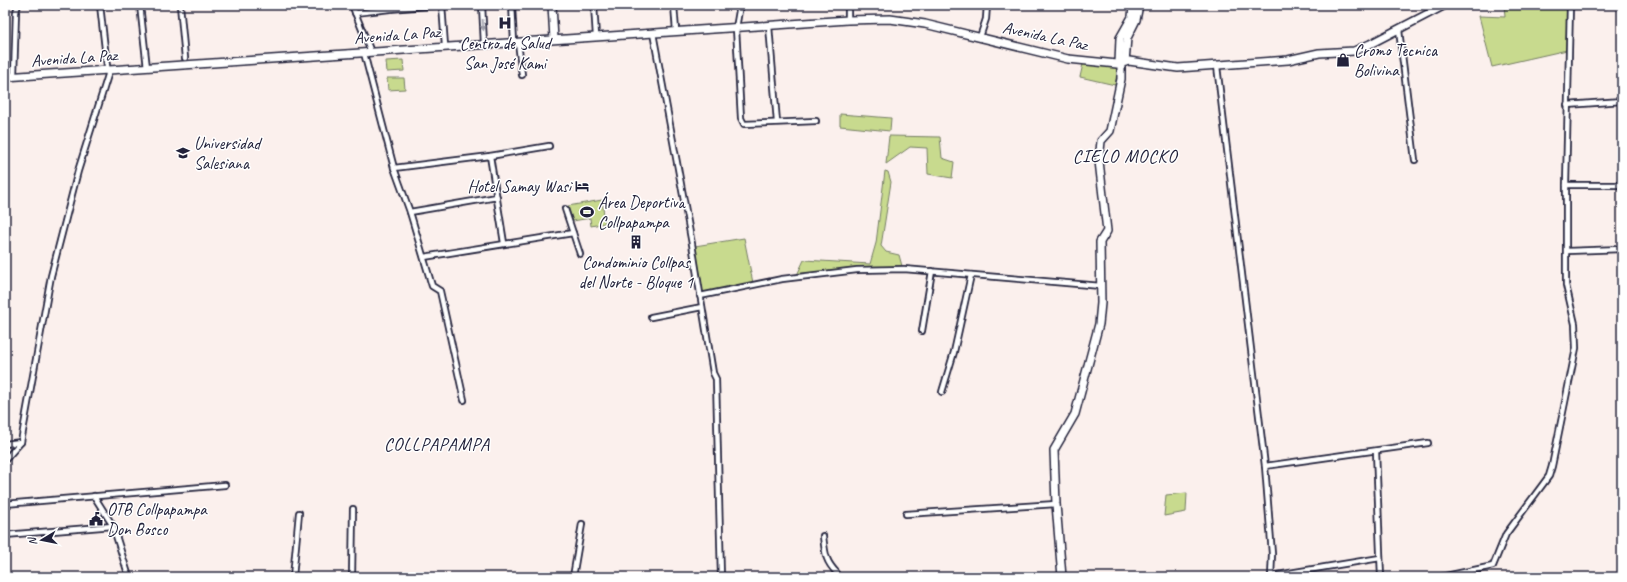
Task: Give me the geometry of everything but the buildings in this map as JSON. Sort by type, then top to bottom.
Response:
[{"type":"main road","points":[[552,5],[554,39]]},
{"type":"main road","points":[[1062,577],[1056,504],[1054,450],[1075,414],[1099,324],[1101,286],[1100,242],[1107,231],[1099,161],[1101,141],[1110,131],[1121,80],[1122,63],[1120,38],[1132,17],[1133,5]]},
{"type":"main road","points":[[1122,63],[1127,38],[1136,20],[1139,5]]},
{"type":"main road","name":"Avenida La Paz","points":[[5,77],[596,36],[848,20],[890,19],[924,24],[1068,59],[1122,63],[1130,61],[1178,68],[1288,60],[1319,52],[1354,51],[1399,30],[1445,5]]},
{"type":"street","points":[[14,76],[16,12],[18,5]]},
{"type":"street","points":[[5,460],[20,442],[51,276],[78,171],[108,75],[100,5]]},
{"type":"street","points":[[140,5],[147,68]]},
{"type":"street","points":[[180,5],[185,58]]},
{"type":"street","points":[[352,5],[367,53],[394,168],[410,212],[432,286],[440,292],[464,400]]},
{"type":"street","points":[[355,13],[390,7],[438,5]]},
{"type":"street","points":[[442,5],[445,46]]},
{"type":"street","points":[[482,5],[484,44]]},
{"type":"street","points":[[512,5],[516,42],[522,75]]},
{"type":"street","points":[[594,5],[596,36]]},
{"type":"street","points":[[674,5],[676,31]]},
{"type":"street","points":[[740,5],[736,28],[741,118],[744,124],[816,121]]},
{"type":"street","points":[[848,5],[848,20]]},
{"type":"street","points":[[980,38],[986,19],[987,5]]},
{"type":"street","points":[[1441,577],[1494,566],[1506,534],[1549,476],[1576,348],[1575,324],[1566,285],[1567,105],[1570,5]]},
{"type":"street","points":[[769,26],[777,122]]},
{"type":"street","points":[[1399,30],[1415,160]]},
{"type":"street","points":[[653,33],[713,373],[716,379],[721,577]]},
{"type":"street","points":[[1217,66],[1265,466],[1272,554],[1271,576],[1380,558]]},
{"type":"street","points":[[1567,105],[1622,101]]},
{"type":"street","points":[[394,168],[490,156],[549,146]]},
{"type":"street","points":[[490,156],[504,243]]},
{"type":"street","points":[[1566,185],[1622,185]]},
{"type":"street","points":[[410,212],[497,197]]},
{"type":"street","points":[[565,209],[580,254]]},
{"type":"street","points":[[424,257],[573,233]]},
{"type":"street","points":[[1567,251],[1622,249]]},
{"type":"street","points":[[700,296],[782,279],[857,270],[904,269],[1101,286]]},
{"type":"street","points":[[922,332],[932,271]]},
{"type":"street","points":[[942,392],[954,352],[971,274]]},
{"type":"street","points":[[650,317],[702,307]]},
{"type":"street","points":[[5,444],[20,442]]},
{"type":"street","points":[[1265,466],[1428,443]]},
{"type":"street","points":[[1376,451],[1381,577]]},
{"type":"street","points":[[5,504],[225,485]]},
{"type":"street","points":[[94,496],[113,526],[129,577]]},
{"type":"street","points":[[906,514],[1056,504]]},
{"type":"street","points":[[352,577],[353,509]]},
{"type":"street","points":[[293,577],[299,513]]},
{"type":"street","points":[[573,577],[582,524]]},
{"type":"street","points":[[5,535],[113,526]]},
{"type":"street","points":[[823,536],[825,555],[829,565],[836,573],[836,577]]},
{"type":"green space","points":[[1504,5],[1567,5],[1567,50],[1492,67],[1479,16],[1505,17]]},
{"type":"green space","points":[[403,60],[404,71],[387,72],[386,61]]},
{"type":"green space","points":[[1083,64],[1118,67],[1115,85],[1080,77]]},
{"type":"green space","points":[[387,78],[404,78],[405,89],[388,90]]},
{"type":"green space","points":[[840,114],[891,118],[890,131],[840,126]]},
{"type":"green space","points":[[889,136],[940,137],[942,158],[954,162],[952,178],[928,174],[927,148],[910,147],[886,164]]},
{"type":"green space","points":[[885,171],[888,172],[891,182],[881,246],[886,252],[899,255],[902,266],[854,268],[797,275],[804,260],[870,264],[876,243]]},
{"type":"green space","name":"Área Deportiva Collpapampa","points":[[602,200],[605,223],[591,226],[590,218],[573,221],[568,206]]},
{"type":"green space","points":[[744,238],[753,283],[703,294],[695,246]]},
{"type":"green space","points":[[1187,493],[1186,512],[1164,516],[1166,495]]},
{"type":"place","name":"Centro de Salud San José Kami","points":[[505,23]]},
{"type":"place","name":"Cromo Tecnica Bolivina","points":[[1343,60]]},
{"type":"place","name":"Universidad Salesiana","points":[[183,153]]},
{"type":"place","name":"Hotel Samay Wasi","points":[[582,186]]},
{"type":"place","name":"Área Deportiva Collpapampa","points":[[587,212]]},
{"type":"place","name":"Condominio Collpas del Norte - Bloque 1","points":[[636,242]]},
{"type":"place","name":"OTB Collpapampa Don Bosco","points":[[96,519]]},
{"type":"district","name":"CIELO MOCKO","points":[[1125,156]]},
{"type":"district","name":"COLLPAPAMPA","points":[[437,444]]}]
